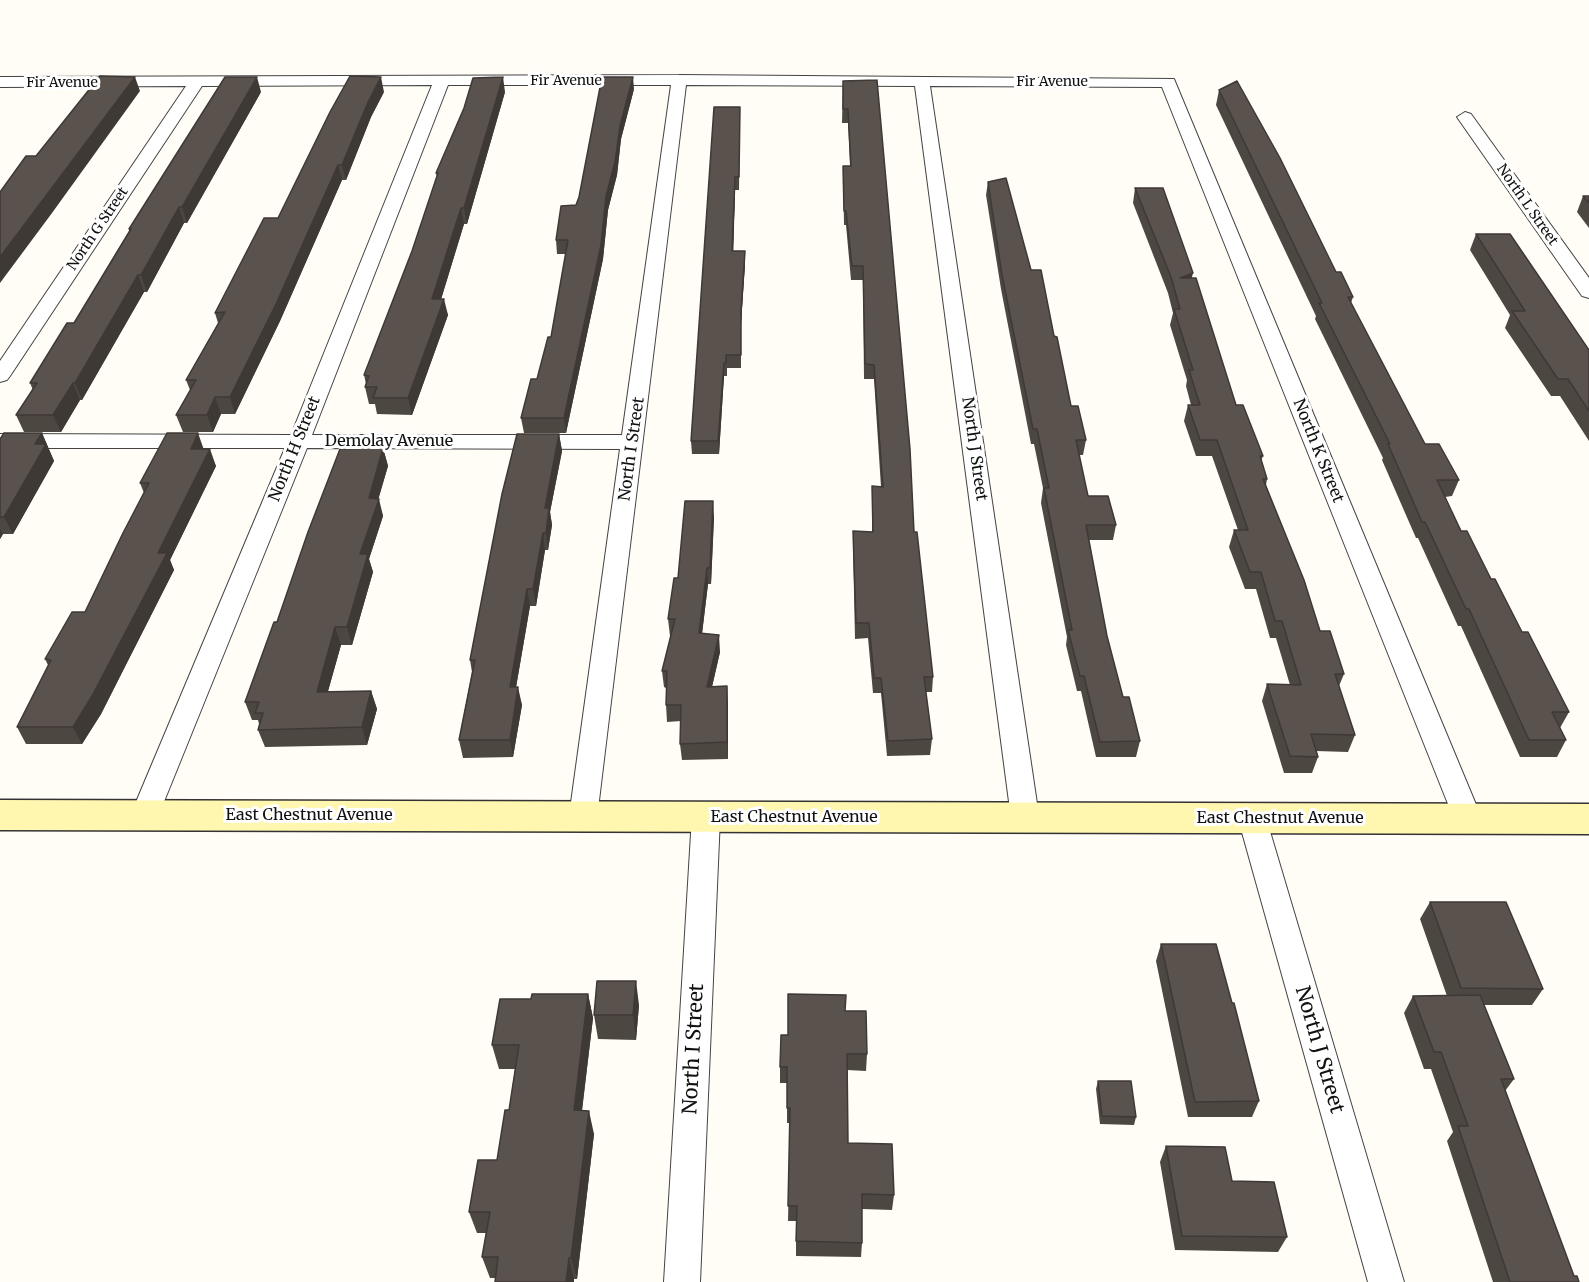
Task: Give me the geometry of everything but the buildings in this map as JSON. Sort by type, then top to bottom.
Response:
[{"type":"street","name":"Fir Avenue","points":[[0,82],[680,80],[1167,82]]},
{"type":"street","name":"North I Street","points":[[583,817],[680,80]]},
{"type":"street","name":"North H Street","points":[[145,814],[299,441],[441,82]]},
{"type":"street","name":"North J Street","points":[[922,82],[1025,817]]},
{"type":"street","name":"North K Street","points":[[1167,82],[1468,819]]},
{"type":"street","name":"North G Street","points":[[0,376],[196,83]]},
{"type":"street","name":"North L Street","points":[[1465,117],[1589,292]]},
{"type":"street","name":"Demolay Avenue","points":[[0,441],[633,442]]},
{"type":"street","name":"East Chestnut Avenue","points":[[0,814],[1589,819]]},
{"type":"street","name":"North I Street","points":[[682,1282],[706,817]]},
{"type":"street","name":"North J Street","points":[[1252,818],[1386,1282]]}]
